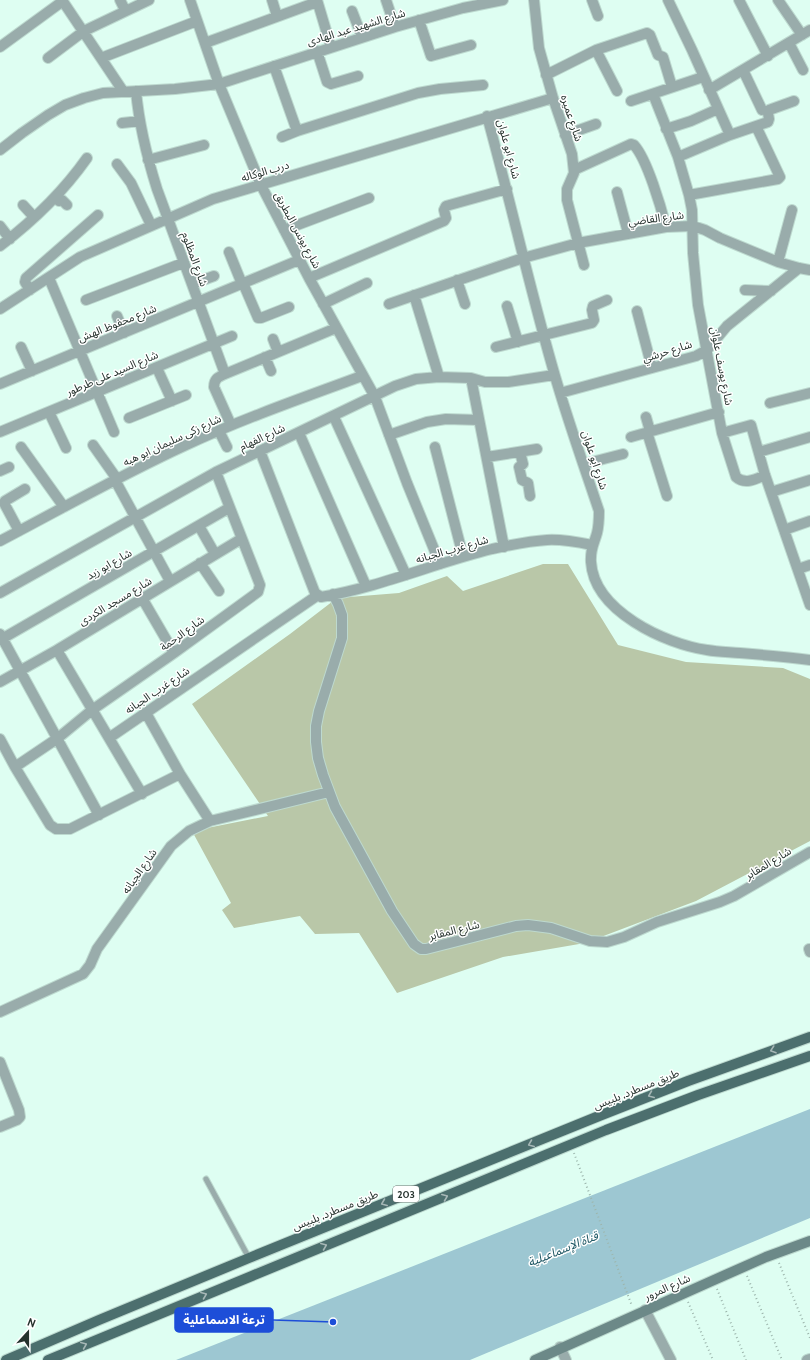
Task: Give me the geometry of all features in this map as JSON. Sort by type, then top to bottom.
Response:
[{"type":"main road","name":"طريق مسطرد, بلبيس","points":[[6,1360],[249,1258],[688,1081],[810,1037]]},
{"type":"main road","name":"203","points":[[48,1360],[606,1130],[698,1095],[810,1056]]},
{"type":"main road","name":"شارع المرور","points":[[535,1360],[560,1347],[635,1314],[744,1267],[810,1241]]},
{"type":"street","points":[[120,0],[125,10]]},
{"type":"street","points":[[48,58],[84,31],[125,10],[149,0]]},
{"type":"street","name":"شارع يونس البطريق","points":[[190,0],[218,84],[260,186],[374,397],[440,564]]},
{"type":"street","points":[[272,0],[277,16]]},
{"type":"street","points":[[386,0],[395,27]]},
{"type":"street","name":"شارع الشهيد عبد الهادى","points":[[0,150],[48,115],[65,105],[84,98],[123,91],[175,89],[218,84],[317,51],[418,20],[462,4],[503,0]]},
{"type":"street","name":"شارع عميره","points":[[534,0],[539,48],[553,98],[572,154],[574,170],[572,179],[567,189],[567,200],[584,265]]},
{"type":"street","points":[[592,0],[598,16]]},
{"type":"street","points":[[668,0],[730,135]]},
{"type":"street","points":[[739,0],[768,56]]},
{"type":"street","points":[[709,90],[806,33],[778,0]]},
{"type":"street","points":[[0,47],[63,1],[123,91]]},
{"type":"street","points":[[205,43],[317,1],[331,47]]},
{"type":"street","points":[[352,11],[362,37]]},
{"type":"street","points":[[418,20],[431,56],[471,45]]},
{"type":"street","points":[[101,58],[197,21]]},
{"type":"street","points":[[546,74],[596,50],[645,33],[648,34],[658,55],[663,57],[672,87]]},
{"type":"street","points":[[789,43],[803,70]]},
{"type":"street","points":[[596,50],[616,91]]},
{"type":"street","points":[[317,51],[329,84],[358,76]]},
{"type":"street","points":[[274,66],[297,131]]},
{"type":"street","points":[[743,70],[762,110]]},
{"type":"street","points":[[631,101],[703,77]]},
{"type":"street","points":[[282,137],[418,93],[440,89],[483,85]]},
{"type":"street","name":"شارع المظلوم","points":[[136,91],[148,160],[183,263],[225,374]]},
{"type":"street","name":"شارع يوسف علوان","points":[[653,94],[678,157],[689,195],[692,210],[695,285],[722,433],[736,477],[738,479],[747,481],[765,475]]},
{"type":"street","name":"درب الوكاله","points":[[1,306],[30,290],[80,257],[213,199],[487,116],[553,98]]},
{"type":"street","points":[[678,157],[768,121],[768,112],[770,109],[794,101]]},
{"type":"street","points":[[667,131],[718,109]]},
{"type":"street","name":"شارع ابو علوان","points":[[487,116],[554,374],[599,512],[600,523],[592,545],[591,562],[595,580],[604,596],[617,609],[644,628],[675,642],[707,650],[810,660]]},
{"type":"street","points":[[122,123],[140,121]]},
{"type":"street","points":[[565,135],[596,124]]},
{"type":"street","points":[[689,195],[778,180],[780,177],[756,126]]},
{"type":"street","points":[[574,170],[634,144],[647,170],[666,226]]},
{"type":"street","points":[[148,160],[204,145]]},
{"type":"street","points":[[0,246],[10,239],[55,197],[72,179],[87,158]]},
{"type":"street","points":[[117,164],[131,183],[151,225]]},
{"type":"street","points":[[309,278],[444,221],[446,218],[444,210],[446,206],[507,189]]},
{"type":"street","points":[[617,192],[628,233]]},
{"type":"street","points":[[55,197],[59,201],[63,200],[67,205]]},
{"type":"street","points":[[284,230],[369,198]]},
{"type":"street","points":[[23,205],[34,217]]},
{"type":"street","points":[[778,262],[792,210]]},
{"type":"street","points":[[30,290],[25,282],[26,278],[98,215]]},
{"type":"street","points":[[0,226],[10,239]]},
{"type":"street","name":"شارع القاضي","points":[[389,304],[523,258],[578,242],[666,226],[693,226],[778,262],[810,270]]},
{"type":"street","points":[[229,252],[258,318],[289,307]]},
{"type":"street","name":"شارع محفوظ الهش","points":[[0,384],[299,260]]},
{"type":"street","points":[[86,300],[183,263]]},
{"type":"street","name":"شارع حرشي","points":[[560,393],[696,356],[707,350],[727,326],[799,268]]},
{"type":"street","points":[[192,284],[214,276]]},
{"type":"street","points":[[49,278],[114,432]]},
{"type":"street","points":[[457,280],[465,304]]},
{"type":"street","points":[[323,304],[367,283]]},
{"type":"street","points":[[745,290],[771,291]]},
{"type":"street","points":[[414,295],[439,377]]},
{"type":"street","points":[[496,347],[592,323],[594,320],[592,310],[593,306],[607,300]]},
{"type":"street","points":[[507,306],[518,342]]},
{"type":"street","points":[[637,311],[652,368]]},
{"type":"street","points":[[117,316],[124,333]]},
{"type":"street","points":[[231,425],[214,387],[217,378],[336,328]]},
{"type":"street","name":"شارع السيد على طرطور","points":[[0,432],[232,336]]},
{"type":"street","points":[[273,339],[278,352]]},
{"type":"street","points":[[21,347],[32,371]]},
{"type":"street","points":[[265,357],[271,371]]},
{"type":"street","points":[[157,368],[172,401]]},
{"type":"street","name":"شارع الفهام","points":[[0,593],[216,472],[334,417],[395,386],[416,379],[439,377],[471,378],[485,382],[508,382],[554,374]]},
{"type":"street","name":"شارع زكى سليمان ابو هبه","points":[[0,542],[64,507],[183,446],[231,425],[362,376]]},
{"type":"street","points":[[471,378],[504,547]]},
{"type":"street","points":[[770,403],[810,393]]},
{"type":"street","points":[[129,418],[186,395]]},
{"type":"street","points":[[49,412],[66,448]]},
{"type":"street","points":[[631,437],[718,412]]},
{"type":"street","points":[[334,417],[406,575]]},
{"type":"street","points":[[646,417],[667,496]]},
{"type":"street","points":[[389,436],[427,422],[440,420],[479,420]]},
{"type":"street","points":[[722,433],[751,425],[765,475],[810,605]]},
{"type":"street","points":[[219,431],[227,447]]},
{"type":"street","points":[[299,433],[366,586]]},
{"type":"street","points":[[759,452],[810,437]]},
{"type":"street","points":[[93,445],[116,480],[170,581]]},
{"type":"street","points":[[21,447],[64,507]]},
{"type":"street","points":[[434,447],[463,556]]},
{"type":"street","points":[[486,457],[537,449]]},
{"type":"street","points":[[260,451],[315,592],[320,596]]},
{"type":"street","points":[[520,452],[523,464],[519,467],[522,480],[528,483],[530,496]]},
{"type":"street","points":[[584,464],[623,454]]},
{"type":"street","name":"شارع الرحمة","points":[[15,767],[58,738],[92,710],[258,592],[260,585],[216,472]]},
{"type":"street","points":[[771,492],[810,480]]},
{"type":"street","points":[[19,531],[4,502],[25,489]]},
{"type":"street","name":"شارع ابو زيد","points":[[1,637],[154,552],[229,508]]},
{"type":"street","points":[[784,530],[810,521]]},
{"type":"street","points":[[199,526],[215,554]]},
{"type":"street","name":"شارع مسجد الكردى","points":[[0,682],[57,650],[241,539]]},
{"type":"street","name":"شارع غرب الجبانه","points":[[109,738],[320,596],[406,575],[463,556],[526,542],[548,540],[570,541],[592,545]]},
{"type":"street","points":[[126,555],[132,564]]},
{"type":"street","points":[[200,563],[219,591]]},
{"type":"street","points":[[798,569],[810,565]]},
{"type":"street","name":"شارع المقابر","points":[[333,594],[342,615],[342,638],[318,711],[316,726],[318,758],[329,792],[342,822],[392,911],[414,944],[421,949],[516,926],[528,925],[551,928],[590,941],[607,942],[624,937],[658,922],[734,896],[810,852]]},
{"type":"street","points":[[142,598],[174,653]]},
{"type":"street","points":[[1,637],[58,738],[99,815]]},
{"type":"street","points":[[57,650],[142,794]]},
{"type":"street","points":[[146,713],[180,774],[210,821]]},
{"type":"street","points":[[0,739],[50,825],[56,829],[70,830],[180,774]]},
{"type":"street","name":"شارع الجبانه","points":[[0,1012],[83,974],[90,966],[97,949],[171,846],[189,831],[210,821],[329,792]]},
{"type":"street","points":[[0,1062],[20,1116],[17,1120],[0,1127]]},
{"type":"street","points":[[645,1310],[670,1360]]},
{"type":"street","points":[[560,1347],[566,1360]]},
{"type":"lane","points":[[206,1179],[249,1258]]},
{"type":"path","points":[[579,1164],[635,1314]]},
{"type":"path","points":[[776,1254],[810,1338]]},
{"type":"path","points":[[744,1267],[782,1360]]},
{"type":"path","points":[[714,1280],[746,1360]]},
{"type":"path","points":[[684,1293],[713,1360]]},
{"type":"green space","points":[[543,564],[568,564],[618,645],[686,662],[783,668],[810,679],[810,841],[696,901],[585,943],[503,957],[397,993],[359,933],[315,934],[300,916],[234,928],[222,910],[231,903],[192,831],[268,816],[192,704],[290,634],[337,598],[399,593],[447,576],[463,591]]},
{"type":"water","name":"قناة الإسماعيلية","points":[[810,1109],[810,1218],[470,1360],[176,1360]]},
{"type":"place","name":"ترعة الاسماعلية","points":[[333,1322]]}]
